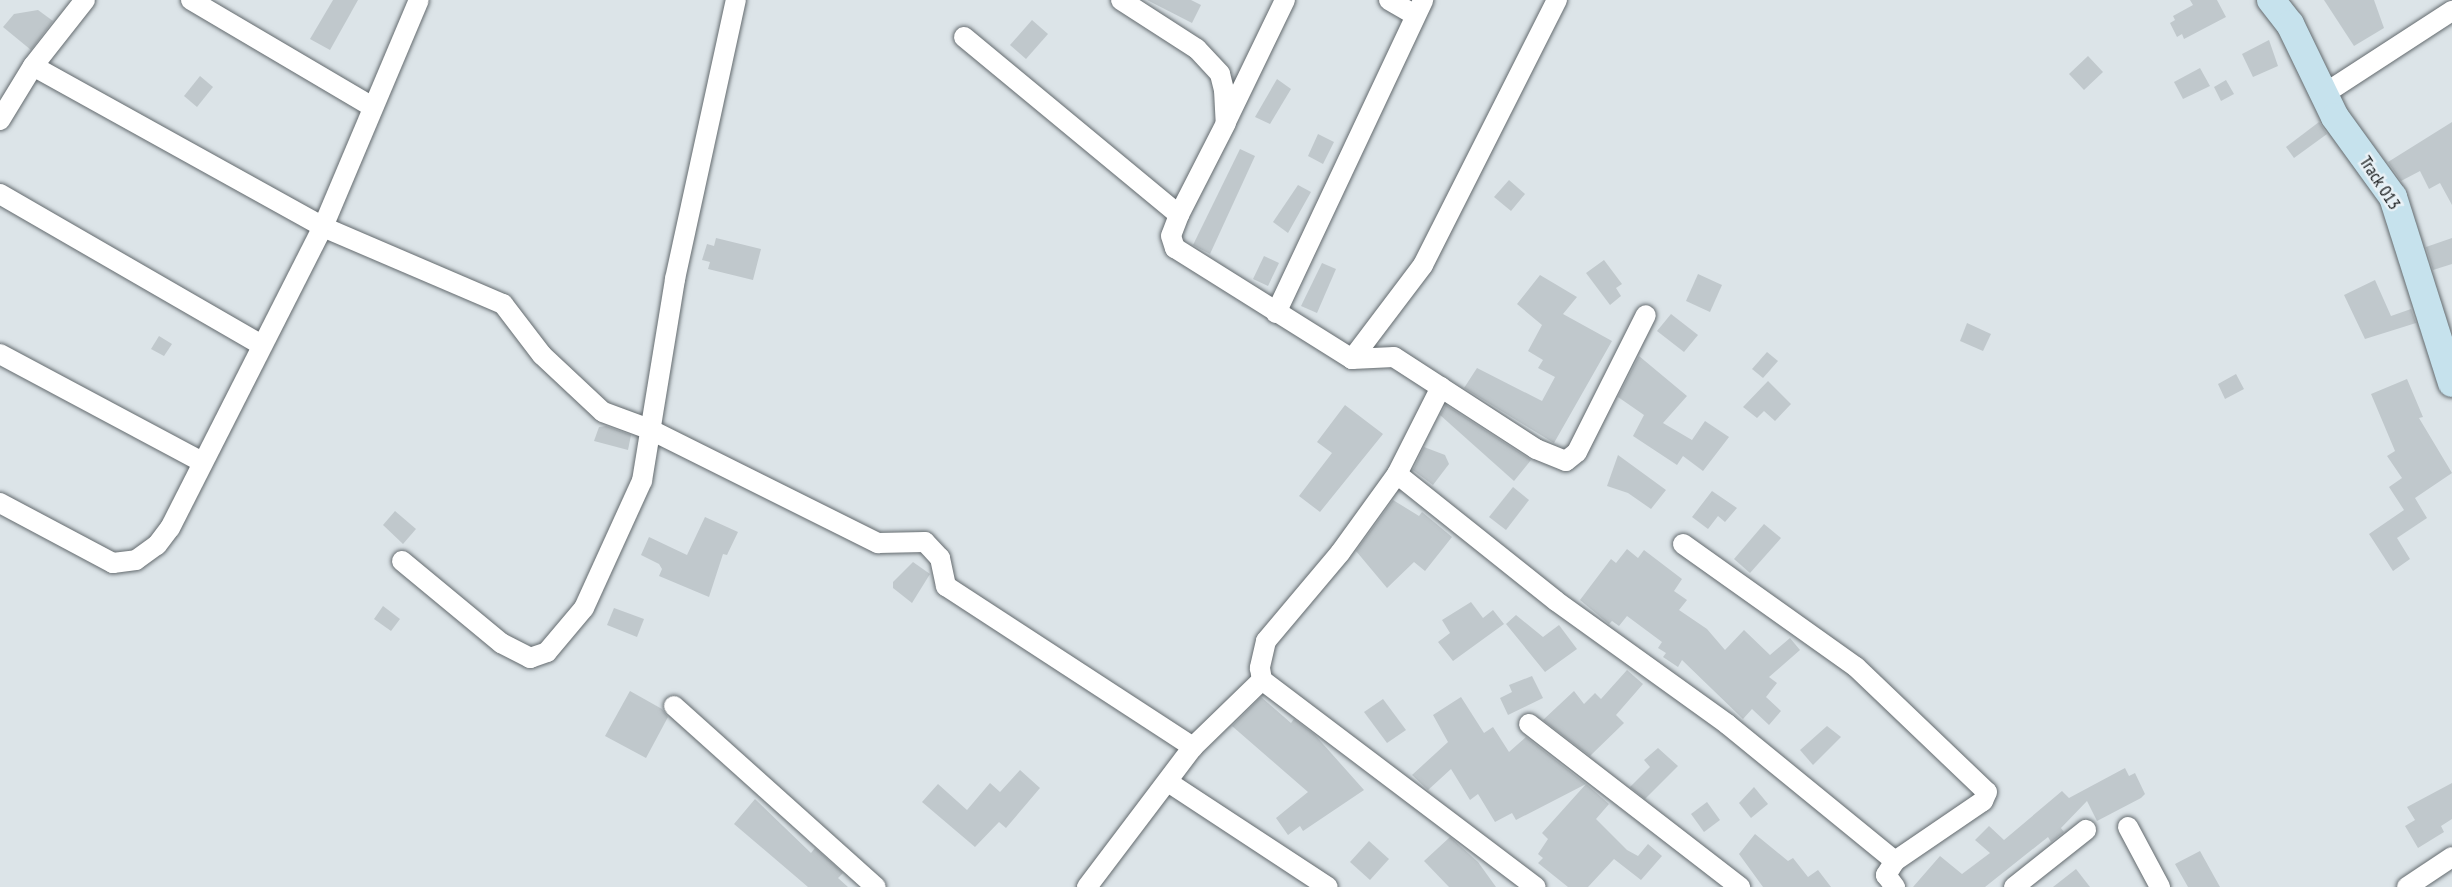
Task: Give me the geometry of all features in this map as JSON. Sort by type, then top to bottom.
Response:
[{"type":"street","points":[[0,120],[33,66],[85,0]]},
{"type":"street","points":[[191,0],[373,106]]},
{"type":"street","points":[[0,503],[113,563],[125,563],[146,553],[170,528],[260,344],[323,227],[419,0]]},
{"type":"street","points":[[402,561],[515,652],[530,658],[548,652],[584,608],[642,481],[675,279],[736,0]]},
{"type":"street","points":[[1121,0],[1211,62],[1224,90],[1226,123]]},
{"type":"street","points":[[1285,0],[1179,215],[1171,236],[1178,252],[1352,359],[1394,357],[1536,449],[1571,459],[1646,315]]},
{"type":"street","points":[[1276,313],[1419,7],[1389,0]]},
{"type":"street","points":[[1352,359],[1423,266],[1557,0]]},
{"type":"street","name":"Track 013","points":[[2271,0],[2290,24],[2335,117],[2393,197],[2452,383]]},
{"type":"street","points":[[2324,94],[2452,11]]},
{"type":"street","points":[[964,38],[1179,215]]},
{"type":"street","points":[[33,66],[323,227],[503,304],[542,355],[596,406],[650,429],[878,543],[925,542],[940,558],[946,586],[1193,747]]},
{"type":"street","points":[[0,194],[260,344]]},
{"type":"street","points":[[0,354],[202,462]]},
{"type":"street","points":[[1441,387],[1397,474],[1340,553],[1266,641],[1259,659],[1262,680],[1536,887]]},
{"type":"street","points":[[1397,474],[1556,601],[1727,724],[1895,861]]},
{"type":"street","points":[[1683,544],[1856,667],[1987,792],[1983,801],[1895,861],[1886,875],[1895,887]]},
{"type":"street","points":[[1087,887],[1193,747],[1262,680]]},
{"type":"street","points":[[674,706],[876,887]]},
{"type":"street","points":[[1529,724],[1740,887]]},
{"type":"street","points":[[1168,782],[1328,887]]},
{"type":"street","points":[[2128,827],[2160,887]]},
{"type":"street","points":[[2014,887],[2086,830]]},
{"type":"street","points":[[2407,887],[2452,857]]},
{"type":"building","points":[[333,0],[358,0],[330,50],[310,39]]},
{"type":"building","points":[[1147,0],[1191,0],[1201,5],[1192,23]]},
{"type":"building","points":[[2190,0],[2217,0],[2226,17],[2184,39],[2182,34],[2177,37],[2170,23],[2175,20],[2173,16],[2193,5]]},
{"type":"building","points":[[2324,0],[2374,0],[2384,28],[2354,46]]},
{"type":"building","points":[[38,10],[53,21],[31,50],[3,27],[14,14]]},
{"type":"building","points":[[1032,20],[1048,34],[1026,59],[1010,45]]},
{"type":"building","points":[[2269,40],[2278,66],[2253,77],[2242,54]]},
{"type":"building","points":[[2088,56],[2103,72],[2084,90],[2069,74]]},
{"type":"building","points":[[2200,68],[2210,86],[2183,99],[2174,82]]},
{"type":"building","points":[[200,76],[213,87],[197,107],[184,96]]},
{"type":"building","points":[[1277,79],[1291,89],[1270,124],[1255,117]]},
{"type":"building","points":[[2226,80],[2234,94],[2221,101],[2214,87]]},
{"type":"building","points":[[2319,122],[2327,134],[2294,158],[2286,147]]},
{"type":"building","points":[[2452,122],[2452,205],[2440,183],[2429,189],[2420,171],[2401,181],[2388,162]]},
{"type":"building","points":[[1318,134],[1334,142],[1323,164],[1308,156]]},
{"type":"building","points":[[1240,149],[1255,156],[1210,254],[1193,245]]},
{"type":"building","points":[[1509,180],[1525,194],[1511,211],[1494,197]]},
{"type":"building","points":[[1298,185],[1311,192],[1288,233],[1273,222]]},
{"type":"building","points":[[716,238],[761,249],[753,280],[708,269],[710,262],[702,260],[707,244],[714,246]]},
{"type":"building","points":[[2452,238],[2452,264],[2433,270],[2426,247]]},
{"type":"building","points":[[1264,256],[1279,263],[1268,286],[1253,279]]},
{"type":"building","points":[[1604,260],[1622,284],[1616,288],[1621,296],[1610,305],[1586,273]]},
{"type":"building","points":[[1322,263],[1336,269],[1317,313],[1301,306]]},
{"type":"building","points":[[1698,274],[1722,285],[1710,312],[1686,301]]},
{"type":"building","points":[[1540,275],[1577,297],[1563,314],[1612,341],[1554,443],[1464,388],[1477,368],[1542,401],[1555,377],[1538,368],[1543,360],[1528,351],[1542,325],[1517,304]]},
{"type":"building","points":[[2375,280],[2391,316],[2411,309],[2416,323],[2365,339],[2344,295]]},
{"type":"building","points":[[1671,314],[1698,335],[1684,352],[1657,331]]},
{"type":"building","points":[[1967,323],[1991,334],[1983,351],[1960,341]]},
{"type":"building","points":[[159,336],[172,344],[164,356],[151,349]]},
{"type":"building","points":[[1767,352],[1778,361],[1763,378],[1752,369]]},
{"type":"building","points":[[1639,356],[1687,396],[1663,423],[1692,440],[1705,421],[1729,437],[1703,471],[1683,456],[1677,465],[1633,436],[1644,415],[1618,397]]},
{"type":"building","points":[[2236,374],[2244,389],[2225,399],[2218,384]]},
{"type":"building","points":[[2407,379],[2423,417],[2419,418],[2452,473],[2415,498],[2427,518],[2397,538],[2410,559],[2393,571],[2369,534],[2404,510],[2389,487],[2402,478],[2387,456],[2395,451],[2371,394]]},
{"type":"building","points":[[1768,381],[1791,404],[1775,421],[1764,411],[1757,418],[1743,407]]},
{"type":"building","points":[[1345,405],[1383,434],[1320,512],[1299,496],[1332,453],[1317,442]]},
{"type":"building","points":[[1446,405],[1531,460],[1514,481],[1440,415]]},
{"type":"building","points":[[606,426],[631,435],[628,450],[594,441],[599,427]]},
{"type":"building","points":[[1424,447],[1445,455],[1449,464],[1433,485],[1413,470]]},
{"type":"building","points":[[1618,455],[1666,490],[1651,509],[1628,493],[1607,486]]},
{"type":"building","points":[[1513,487],[1529,500],[1506,530],[1489,517]]},
{"type":"building","points":[[1712,491],[1737,508],[1725,522],[1718,516],[1708,529],[1692,517]]},
{"type":"building","points":[[1393,500],[1419,516],[1422,512],[1452,537],[1425,571],[1414,562],[1387,588],[1356,551]]},
{"type":"building","points":[[395,511],[416,529],[403,544],[383,525]]},
{"type":"building","points":[[705,517],[738,532],[727,555],[723,554],[709,597],[659,576],[662,569],[659,564],[641,555],[649,537],[687,555]]},
{"type":"building","points":[[1764,524],[1781,538],[1750,573],[1734,559]]},
{"type":"building","points":[[1627,549],[1638,558],[1644,550],[1682,579],[1674,591],[1687,600],[1679,610],[1707,629],[1725,650],[1744,630],[1770,655],[1790,638],[1800,650],[1769,677],[1777,683],[1766,697],[1781,711],[1769,725],[1752,709],[1743,719],[1682,660],[1678,667],[1663,657],[1666,653],[1658,648],[1662,642],[1627,616],[1619,626],[1612,621],[1609,624],[1580,600],[1611,559],[1616,563]]},
{"type":"building","points":[[913,562],[930,574],[912,603],[893,588],[893,582]]},
{"type":"building","points":[[1471,602],[1483,618],[1493,610],[1504,624],[1453,661],[1438,642],[1450,633],[1442,620]]},
{"type":"building","points":[[383,606],[400,619],[391,631],[374,619]]},
{"type":"building","points":[[614,608],[644,619],[637,637],[607,625]]},
{"type":"building","points":[[1516,615],[1543,637],[1559,625],[1577,649],[1545,672],[1506,624]]},
{"type":"building","points":[[1627,670],[1643,684],[1616,715],[1624,723],[1590,756],[1543,720],[1574,691],[1584,704],[1595,693],[1601,699]]},
{"type":"building","points":[[1532,676],[1543,698],[1508,715],[1500,698],[1512,692],[1509,685]]},
{"type":"building","points":[[630,691],[662,709],[668,717],[646,758],[605,736]]},
{"type":"building","points":[[1261,697],[1291,723],[1294,719],[1315,735],[1364,790],[1303,831],[1300,826],[1288,835],[1276,818],[1308,792],[1232,726]]},
{"type":"building","points":[[1461,697],[1484,733],[1493,727],[1509,752],[1526,737],[1586,784],[1516,820],[1512,813],[1495,822],[1478,794],[1470,800],[1451,769],[1428,790],[1412,775],[1448,742],[1433,715]]},
{"type":"building","points":[[1383,699],[1406,730],[1387,743],[1364,712]]},
{"type":"building","points":[[1827,726],[1841,737],[1813,765],[1800,750]]},
{"type":"building","points":[[1658,748],[1678,766],[1645,799],[1630,787],[1650,767],[1644,760]]},
{"type":"building","points":[[2125,768],[2129,776],[2135,773],[2145,794],[2141,798],[2097,821],[2087,801],[2061,828],[2064,832],[2051,842],[2048,837],[1985,887],[1913,887],[1940,856],[1962,874],[1990,853],[1975,840],[1989,826],[2004,840],[2062,791],[2069,798]]},
{"type":"building","points":[[1020,770],[1040,788],[1006,828],[999,822],[975,847],[922,802],[938,784],[967,810],[990,783],[1000,792]]},
{"type":"building","points":[[2452,783],[2452,819],[2441,826],[2444,832],[2418,848],[2405,826],[2415,820],[2407,807]]},
{"type":"building","points":[[1586,784],[1609,804],[1596,819],[1627,850],[1638,856],[1648,844],[1662,856],[1641,880],[1614,859],[1588,887],[1568,887],[1538,863],[1543,858],[1538,854],[1548,839],[1542,833]]},
{"type":"building","points":[[1754,787],[1768,804],[1751,818],[1739,803]]},
{"type":"building","points":[[755,799],[811,853],[815,848],[843,873],[838,878],[848,887],[808,887],[734,824]]},
{"type":"building","points":[[1707,802],[1720,820],[1704,832],[1691,814]]},
{"type":"building","points":[[1755,834],[1788,861],[1793,858],[1808,877],[1818,870],[1831,887],[1763,887],[1739,854]]},
{"type":"building","points":[[1450,837],[1478,862],[1496,887],[1449,887],[1424,861]]},
{"type":"building","points":[[1369,841],[1389,859],[1370,880],[1350,862]]},
{"type":"building","points":[[2200,851],[2220,887],[2188,887],[2175,864]]},
{"type":"building","points":[[2076,869],[2090,887],[2053,887]]}]
